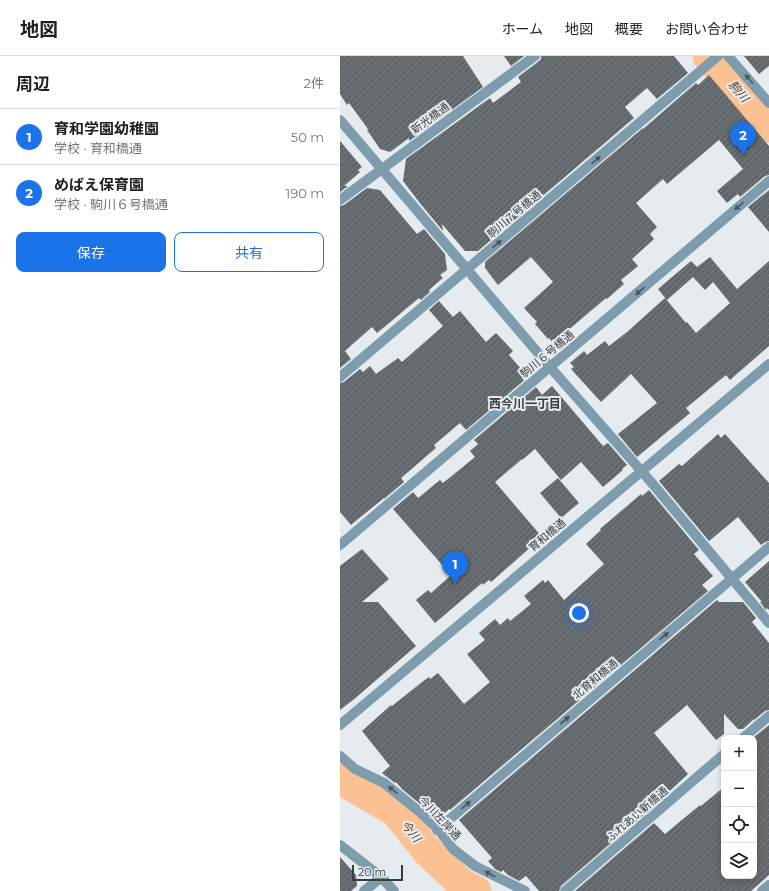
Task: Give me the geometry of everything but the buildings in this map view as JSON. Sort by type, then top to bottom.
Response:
[{"type":"street","name":"新光橋通","points":[[340,200],[534,56]]},
{"type":"street","name":"駒川７号橋通","points":[[340,377],[468,270],[718,56]]},
{"type":"street","points":[[728,56],[769,103]]},
{"type":"street","points":[[340,120],[550,367],[642,472],[769,623]]},
{"type":"street","name":"駒川６号橋通","points":[[340,545],[769,181]]},
{"type":"street","name":"育和橋通","points":[[340,725],[769,364]]},
{"type":"street","name":"北育和橋通","points":[[437,830],[769,547]]},
{"type":"street","points":[[747,735],[769,716]]},
{"type":"street","name":"今川左岸通","points":[[340,756],[355,769],[384,783],[421,813],[453,849],[475,866],[526,891]]},
{"type":"street","name":"ふれあい新橋通","points":[[565,891],[721,757]]},
{"type":"street","points":[[340,845],[382,877],[394,891]]},
{"type":"street","points":[[364,891],[382,877]]},
{"type":"street","points":[[762,891],[769,885]]},
{"type":"waterway","name":"駒川","points":[[708,56],[769,127]]},
{"type":"waterway","name":"今川","points":[[340,779],[396,812],[429,853],[462,884],[476,891]]},
{"type":"place","name":"めばえ保育園","points":[[743,155]]},
{"type":"place","name":"育和学園幼稚園","points":[[455,584]]},
{"type":"district","name":"西今川一丁目","points":[[525,403]]}]
